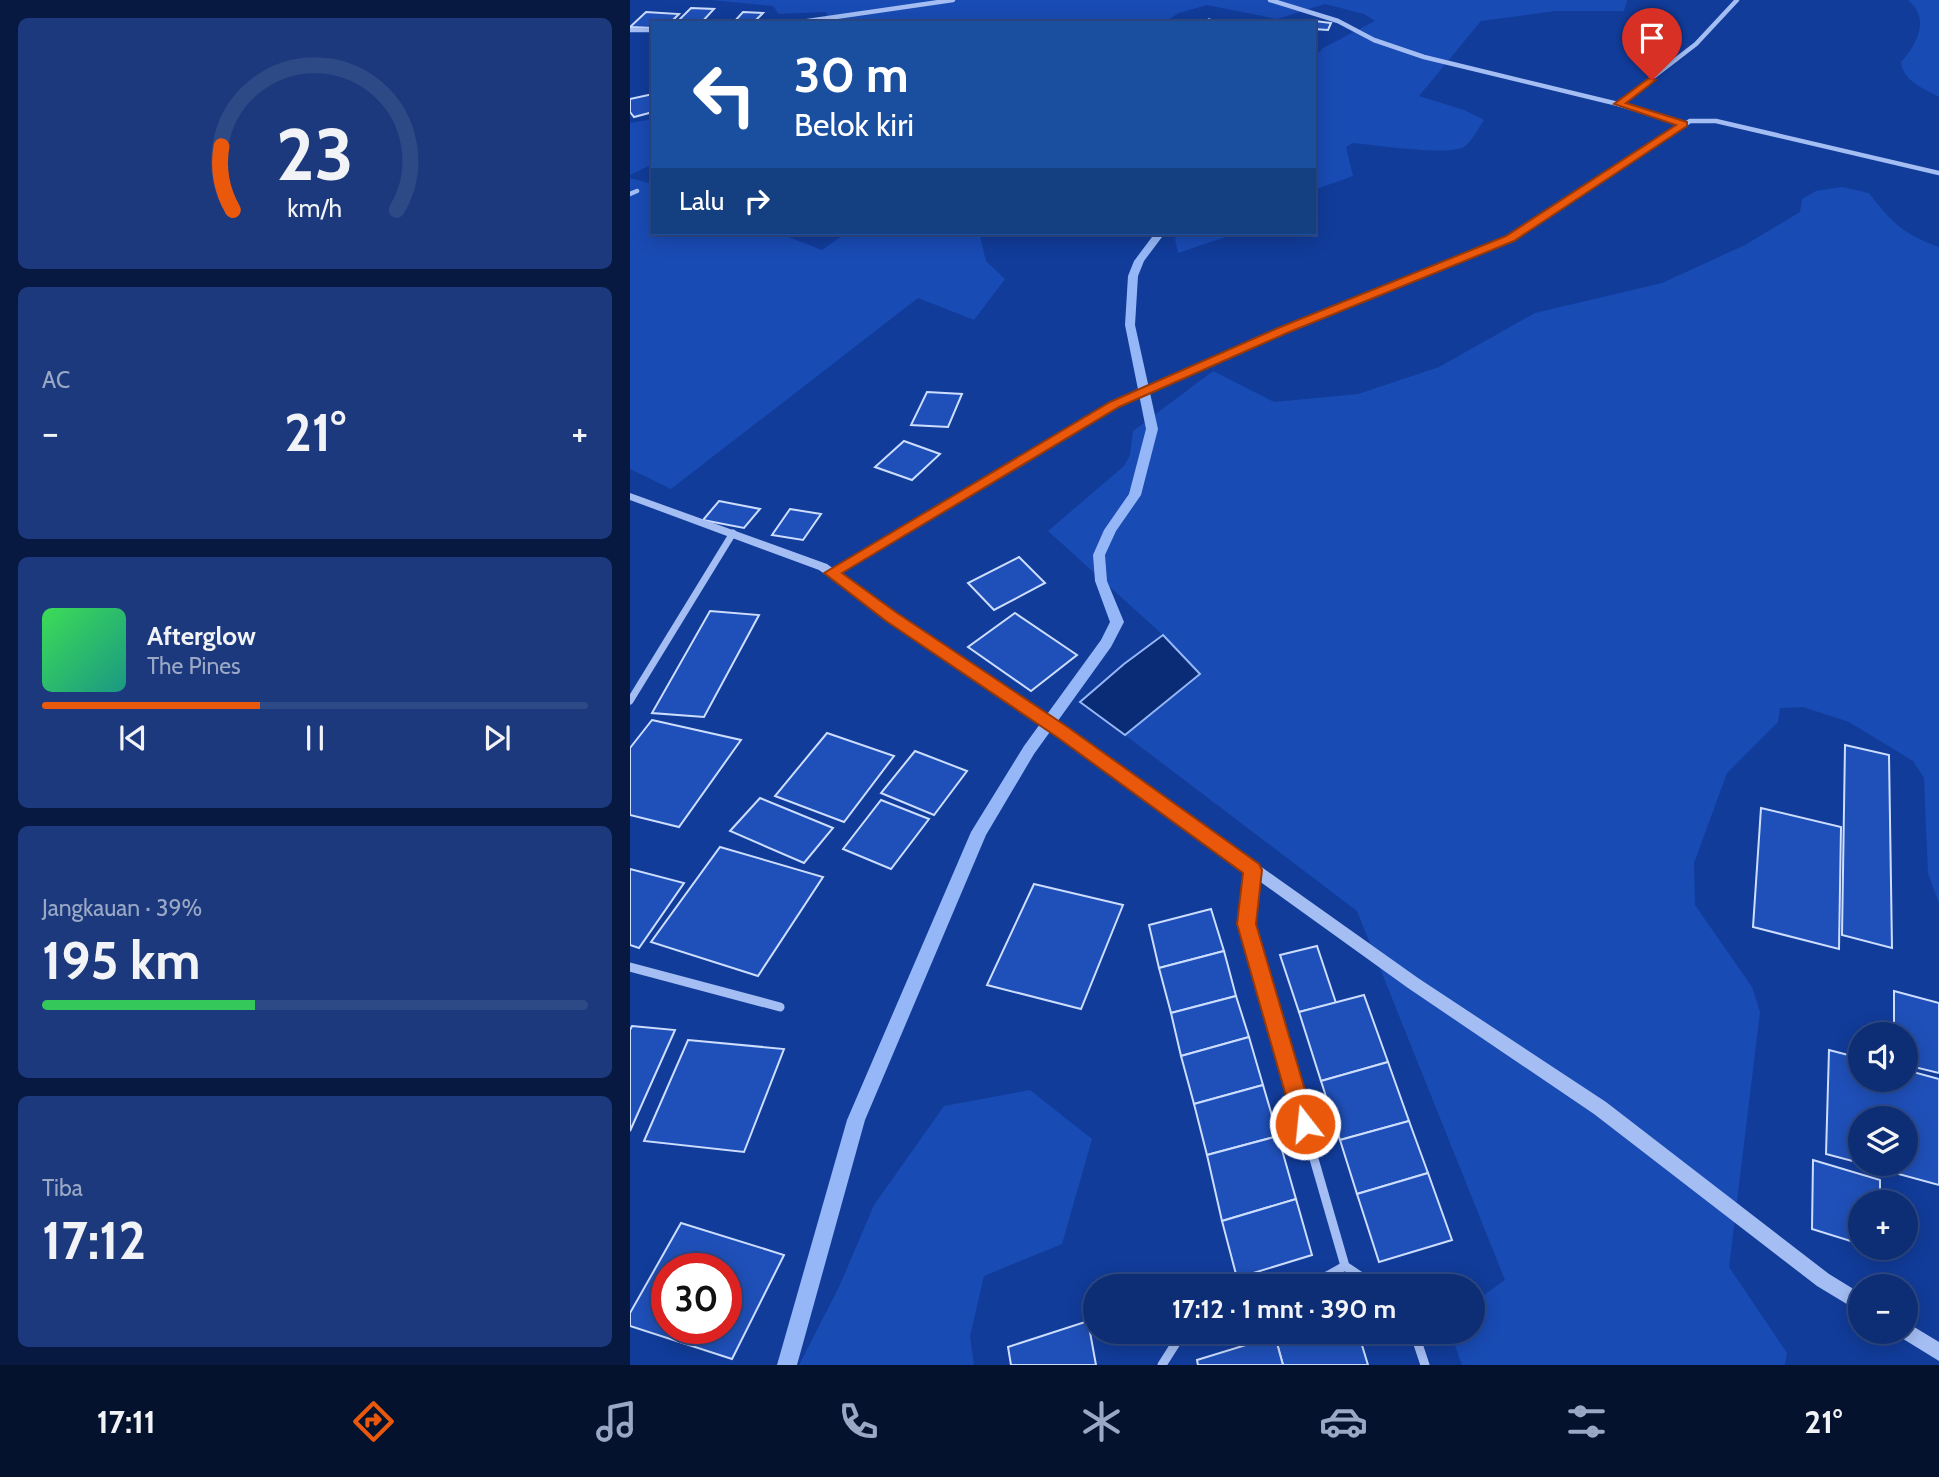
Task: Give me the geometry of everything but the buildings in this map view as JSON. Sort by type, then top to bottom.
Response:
[{"type":"street","points":[[808,21],[953,0]]},
{"type":"street","points":[[1270,0],[1338,21],[1374,40],[1424,57],[1618,104],[1684,124]]},
{"type":"street","points":[[1618,104],[1683,58],[1720,22],[1737,0]]},
{"type":"street","points":[[630,30],[651,30]]},
{"type":"street","points":[[831,573],[1115,404],[1510,239],[1684,124],[1703,119],[1716,121],[1939,173]]},
{"type":"street","points":[[630,194],[637,191]]},
{"type":"street","points":[[630,496],[823,566],[891,617],[1063,733],[1413,984],[1600,1108],[1823,1280],[1848,1296]]},
{"type":"street","points":[[630,701],[733,533]]},
{"type":"street","points":[[1253,870],[1246,924],[1345,1266],[1357,1274]]},
{"type":"street","points":[[630,967],[780,1007]]},
{"type":"street","points":[[1331,1274],[1345,1266]]},
{"type":"street","points":[[1918,1339],[1939,1352]]},
{"type":"street","points":[[1162,1365],[1175,1344]]},
{"type":"street","points":[[1417,1344],[1425,1365]]},
{"type":"shaded area","points":[[711,0],[1627,0],[1624,11],[1556,11],[1481,21],[1419,96],[1464,110],[1484,120],[1467,145],[1443,150],[1353,143],[1346,147],[1353,176],[1316,189],[1316,55],[1323,48],[1375,21],[1364,14],[1325,4],[1277,19],[1207,5],[1179,13],[1166,21],[828,21],[826,12],[779,14],[773,6]]},
{"type":"shaded area","points":[[1908,0],[1939,0],[1939,97],[1915,83],[1903,69],[1901,62],[1916,40],[1920,23],[1915,7]]},
{"type":"shaded area","points":[[651,119],[651,165],[630,175],[630,123]]},
{"type":"shaded area","points":[[630,178],[651,183],[651,235],[783,235],[822,250],[843,235],[981,235],[986,261],[1005,279],[974,320],[918,298],[671,489],[630,469]]},
{"type":"shaded area","points":[[1842,187],[1869,193],[1899,226],[1939,247],[1939,904],[1928,873],[1924,778],[1913,761],[1849,722],[1803,707],[1780,708],[1778,722],[1727,773],[1694,863],[1695,905],[1752,987],[1760,1012],[1729,1267],[1787,1353],[1785,1365],[1462,1365],[1454,1344],[1485,1344],[1485,1294],[1505,1280],[1357,911],[1125,735],[1199,674],[1163,635],[1048,531],[1124,466],[1130,455],[1133,431],[1213,371],[1274,402],[1358,394],[1439,367],[1535,313],[1662,283],[1745,245],[1800,212],[1802,199],[1816,191]]},
{"type":"shaded area","points":[[1178,235],[1231,235],[1178,253],[1175,239]]},
{"type":"shaded area","points":[[1163,635],[1200,674],[1125,735],[1080,702]]},
{"type":"shaded area","points":[[1030,1090],[1092,1139],[1062,1244],[984,1276],[970,1336],[974,1365],[799,1365],[839,1287],[874,1205],[944,1106]]},
{"type":"waterway","points":[[787,1365],[856,1120],[979,832],[1029,750],[1106,643],[1117,622],[1101,581],[1099,555],[1110,530],[1135,495],[1152,429],[1130,325],[1133,276],[1139,261],[1158,235]]},
{"type":"route","points":[[1305,1124],[1246,924],[1253,870],[1063,733],[891,617],[831,573],[1115,404],[1283,330],[1510,239],[1684,124],[1618,104],[1652,80]]}]
